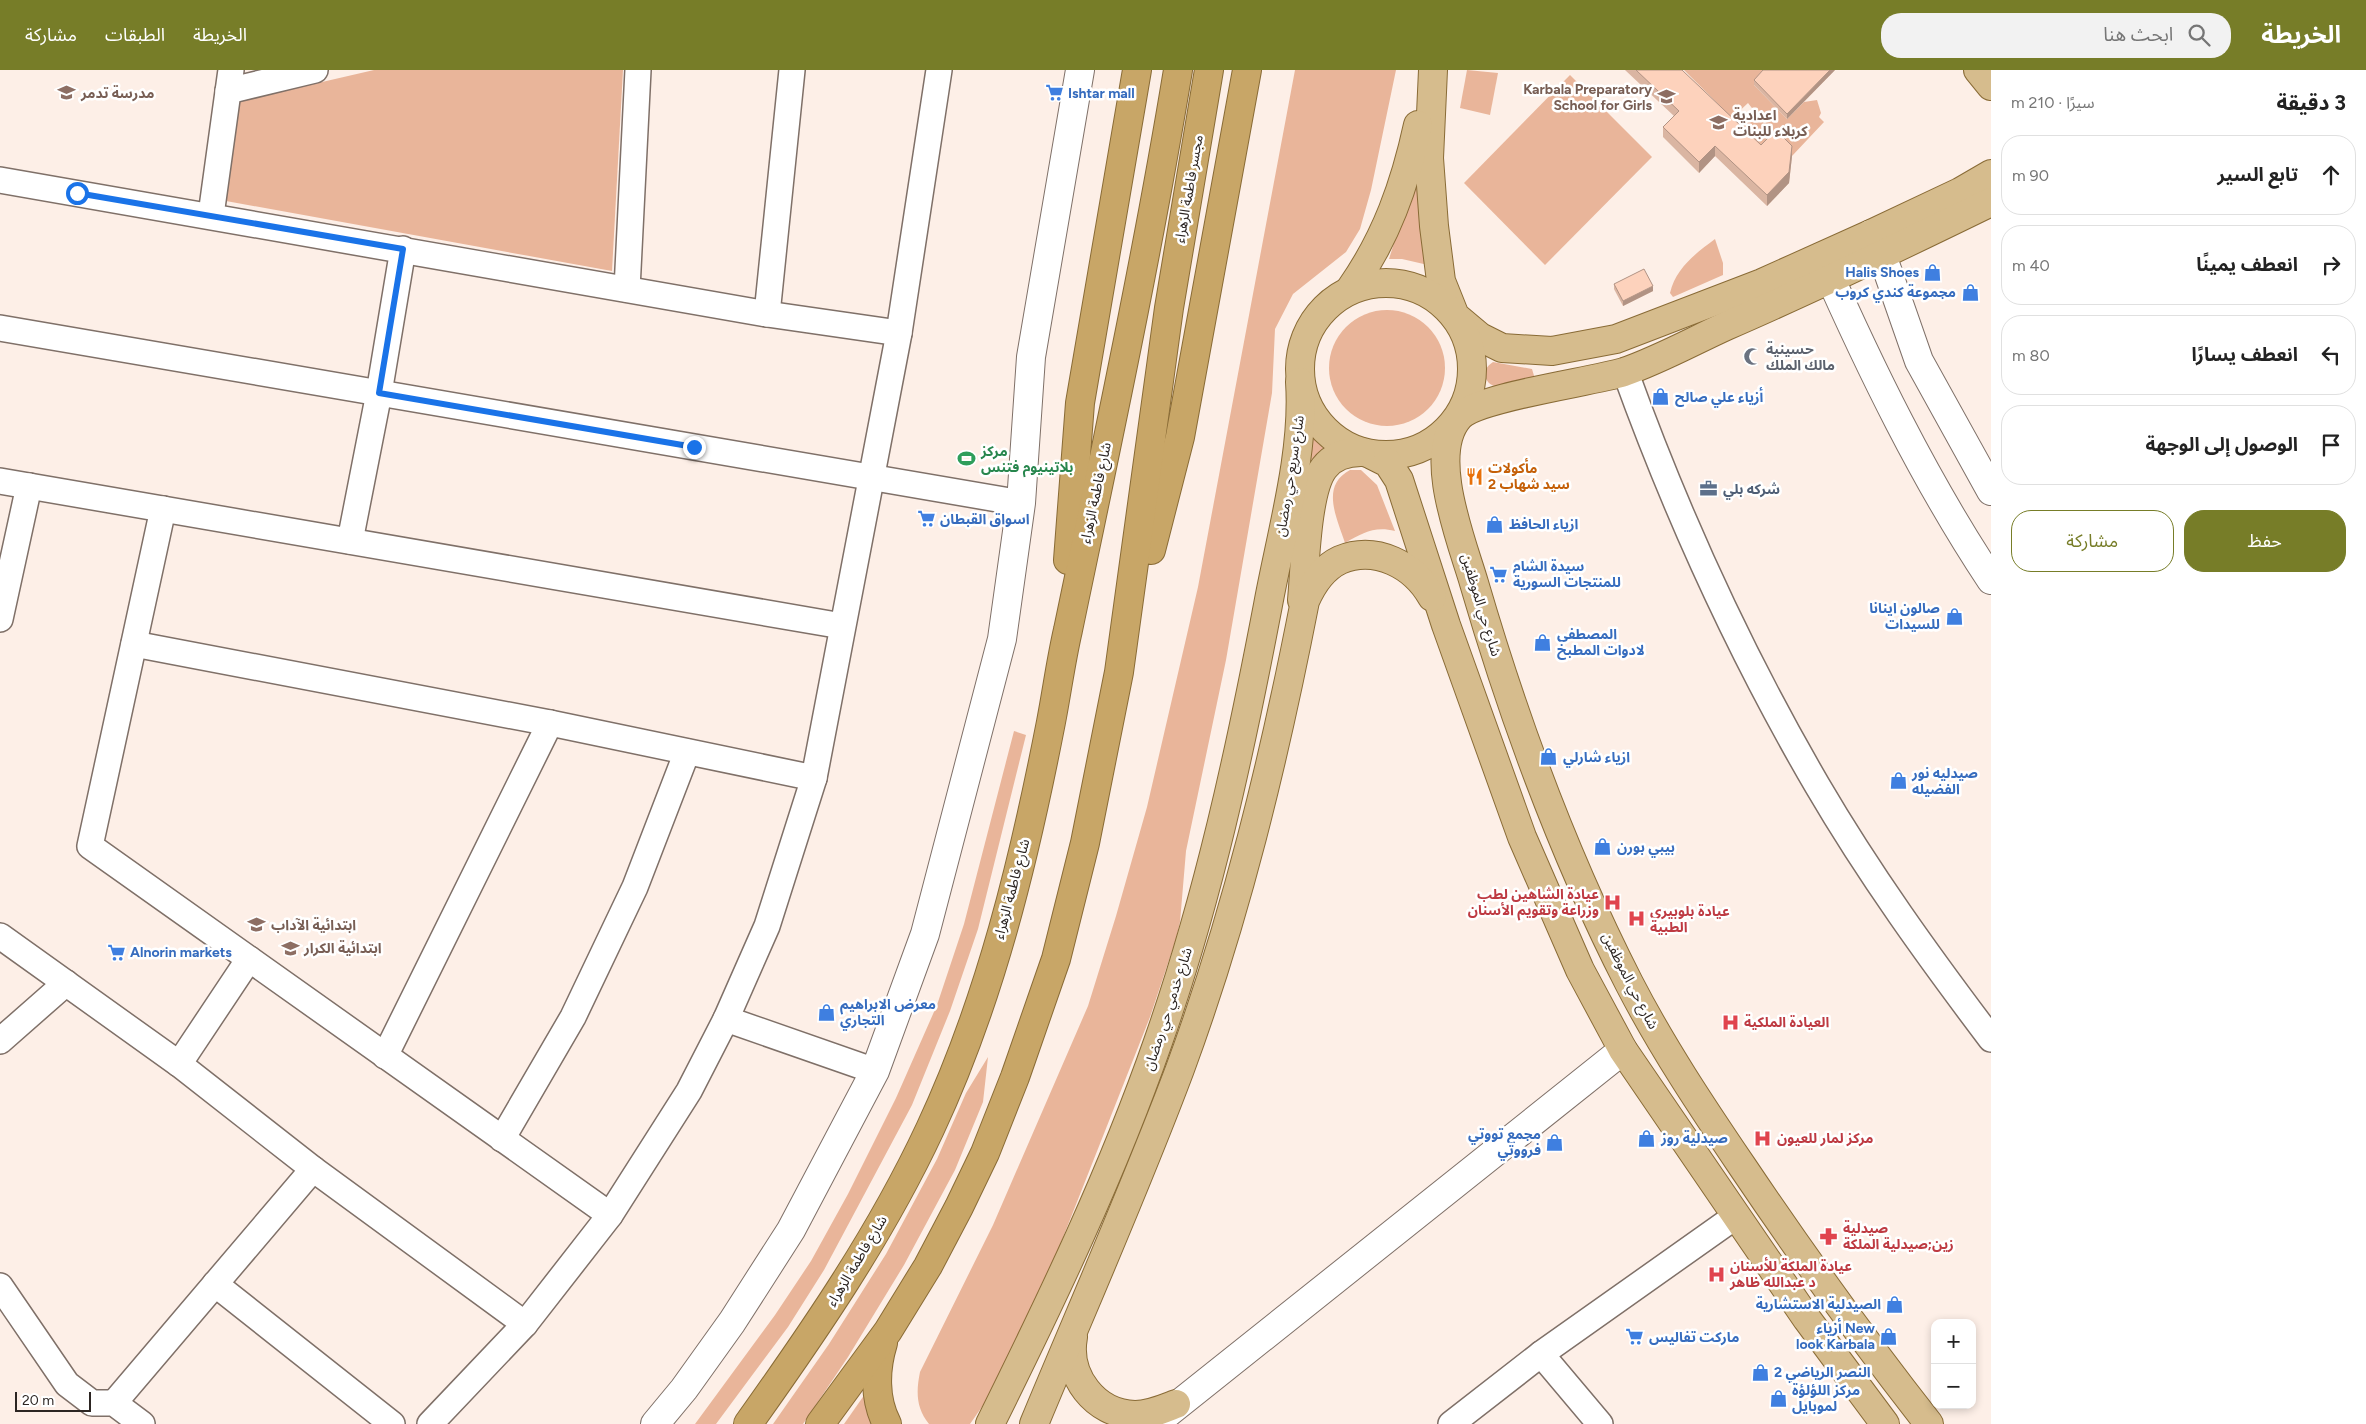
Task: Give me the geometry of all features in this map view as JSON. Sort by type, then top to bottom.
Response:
[{"type":"highway","points":[[1062,656],[1073,480],[1080,403],[1137,70]]},
{"type":"highway","name":"شارع فاطمة الزهراء","points":[[748,1424],[829,1310],[858,1262],[930,1129],[980,1001],[1010,902],[1039,776],[1062,656],[1137,301],[1178,70]]},
{"type":"highway","name":"مجسر فاطمة الزهراء","points":[[1119,672],[1169,308],[1209,70]]},
{"type":"highway","points":[[820,1424],[888,1331],[928,1266],[985,1153],[1042,1002],[1056,959],[1085,843],[1119,672],[1180,437],[1247,70]]},
{"type":"highway","points":[[887,1424],[881,1408],[877,1382],[879,1356],[888,1331]]},
{"type":"main road","points":[[655,1424],[684,1390],[762,1278],[800,1213],[875,1071],[925,934],[1002,639],[1021,503],[1031,356],[1080,70]]},
{"type":"main road","points":[[1351,288],[1377,248],[1396,205],[1410,161],[1432,70]]},
{"type":"main road","points":[[1432,70],[1429,158],[1434,226],[1441,281],[1444,293],[1468,340],[1473,368],[1469,396],[1456,421]]},
{"type":"main road","points":[[1978,70],[1991,86]]},
{"type":"main road","points":[[1877,245],[1991,174]]},
{"type":"main road","points":[[1300,629],[1311,510],[1320,473],[1335,458],[1346,453],[1396,455],[1419,449],[1439,438],[1456,421],[1474,408],[1625,372],[1826,267],[1877,245],[1991,202]]},
{"type":"main road","points":[[1877,245],[1919,361],[1991,491]]},
{"type":"main road","points":[[1826,267],[1703,306],[1616,339],[1552,351],[1502,348],[1480,337],[1434,296],[1408,284],[1379,281],[1351,288],[1327,304],[1310,326],[1300,354],[1300,382],[1308,405],[1321,426],[1339,442],[1388,463],[1399,480],[1446,625],[1522,837],[1580,970],[1623,1050],[1818,1334],[1885,1424]]},
{"type":"main road","points":[[1826,267],[1897,418],[1928,475],[1991,580]]},
{"type":"main road","name":"شارع سريع حي رمضان","points":[[1274,569],[1299,436],[1302,406],[1300,382]]},
{"type":"main road","name":"شارع حي الموظفين","points":[[1456,421],[1446,454],[1445,477],[1466,556],[1508,694],[1535,768],[1584,888],[1606,936],[1655,1031],[1711,1120],[1822,1283],[1930,1424]]},
{"type":"main road","points":[[1034,1424],[1148,1152],[1210,981],[1261,807],[1305,601],[1313,584],[1339,560],[1358,556],[1376,556],[1395,561],[1412,570],[1425,584],[1446,625]]},
{"type":"main road","name":"شارع خدمي حي رمضان","points":[[990,1424],[1081,1234],[1134,1109],[1159,1042],[1202,904],[1220,834],[1236,764],[1274,569]]},
{"type":"main road","points":[[1154,1424],[1176,1404],[1623,1050]]},
{"type":"main road","points":[[1076,1322],[1072,1346],[1073,1362],[1080,1382],[1094,1399],[1112,1410],[1133,1415],[1155,1412],[1176,1404]]},
{"type":"main road","points":[[1146,1424],[1176,1404]]},
{"type":"street","points":[[211,215],[230,80],[315,70]]},
{"type":"street","points":[[627,289],[638,70]]},
{"type":"street","points":[[767,314],[792,70]]},
{"type":"street","points":[[430,1424],[525,1324],[610,1215],[689,1091],[726,1019],[768,926],[814,778],[899,333],[939,70]]},
{"type":"street","points":[[0,180],[211,215],[767,314],[899,333]]},
{"type":"street","points":[[350,541],[379,393],[403,249]]},
{"type":"street","points":[[0,328],[1021,503]]},
{"type":"street","points":[[1625,372],[1651,443],[1711,584],[1780,720],[1858,852],[1945,978],[1991,1039]]},
{"type":"street","points":[[0,481],[842,626]]},
{"type":"street","points":[[0,619],[29,486]]},
{"type":"street","points":[[163,509],[90,846],[610,1215]]},
{"type":"street","points":[[134,644],[550,723],[814,778]]},
{"type":"street","points":[[385,1056],[550,723]]},
{"type":"street","points":[[502,1139],[573,1017],[615,930],[635,887],[687,752]]},
{"type":"street","points":[[0,936],[179,1064],[313,1168],[525,1324]]},
{"type":"street","points":[[179,1064],[249,959]]},
{"type":"street","points":[[0,1041],[66,983]]},
{"type":"street","points":[[726,1019],[875,1071]]},
{"type":"street","points":[[114,1403],[313,1168]]},
{"type":"street","points":[[1451,1424],[1541,1354],[1736,1216]]},
{"type":"street","points":[[215,1284],[392,1424]]},
{"type":"street","points":[[0,1286],[67,1384],[92,1403],[114,1403],[142,1424]]},
{"type":"street","points":[[1541,1354],[1600,1424]]},
{"type":"shaded area","points":[[374,70],[623,70],[612,271],[226,201],[236,102]]},
{"type":"shaded area","points":[[1295,70],[1396,70],[1371,190],[1360,229],[1346,252],[1293,294],[1275,329],[1272,393],[1226,660],[1186,851],[1180,922],[1176,939],[1150,1017],[1045,1283],[986,1401],[970,1424],[929,1424],[919,1406],[918,1386],[920,1372],[993,1225],[1088,1006],[1147,807],[1198,587]]},
{"type":"shaded area","points":[[1467,70],[1498,73],[1490,115],[1460,108]]},
{"type":"shaded area","points":[[1684,70],[1768,70],[1754,85],[1787,119],[1804,102],[1817,100],[1821,113],[1819,117],[1824,122],[1792,156],[1776,140],[1761,155],[1736,131],[1755,112],[1748,103],[1732,118]]},
{"type":"shaded area","points":[[1570,75],[1652,157],[1545,265],[1464,183]]},
{"type":"shaded area","points":[[1416,173],[1428,265],[1402,259],[1389,259]]},
{"type":"shaded area","points":[[1715,239],[1723,263],[1723,275],[1673,297],[1670,293],[1673,284],[1687,262]]},
{"type":"shaded area","points":[[1387,310],[1409,314],[1428,327],[1441,346],[1445,368],[1441,390],[1428,409],[1409,422],[1387,426],[1365,422],[1346,409],[1333,390],[1329,368],[1333,346],[1346,327],[1365,314]]},
{"type":"shaded area","points":[[1493,362],[1532,369],[1535,379],[1515,385],[1499,387],[1493,385],[1488,382],[1485,371]]},
{"type":"shaded area","points":[[1307,431],[1320,445],[1329,449],[1317,454],[1304,471]]},
{"type":"shaded area","points":[[1350,470],[1361,470],[1377,485],[1395,531],[1375,530],[1363,533],[1345,543],[1335,513],[1333,494],[1335,485]]},
{"type":"shaded area","points":[[1014,731],[1026,735],[978,929],[950,1011],[912,1105],[824,1270],[788,1327],[716,1424],[695,1424],[775,1315],[811,1261],[848,1194],[896,1098],[937,1005],[964,924]]},
{"type":"shaded area","points":[[988,1057],[983,1102],[955,1170],[904,1265],[848,1357],[803,1424],[773,1424],[829,1344],[886,1254],[937,1159],[966,1093]]},
{"type":"shaded area","points":[[865,1394],[871,1424],[844,1424]]},
{"type":"building","points":[[1636,70],[1682,70],[1761,145],[1776,130],[1792,146],[1789,172],[1767,195],[1715,146],[1699,162],[1663,127],[1679,111]]},
{"type":"building","points":[[1763,70],[1830,70],[1787,114],[1754,80]]},
{"type":"building","points":[[1644,269],[1653,286],[1623,301],[1614,284]]},
{"type":"place","name":"مدرسة تدمر","points":[[67,93]]},
{"type":"place","name":"Ishtar mall","points":[[1054,93]]},
{"type":"place","name":"Karbala Preparatory School for Girls","points":[[1666,97]]},
{"type":"place","name":"اعدادية كربلاء للبنات","points":[[1719,123]]},
{"type":"place","name":"Halis Shoes","points":[[1933,272]]},
{"type":"place","name":"مجموعة كندي كروب","points":[[1970,292]]},
{"type":"place","name":"حسينية مالك الملك","points":[[1752,357]]},
{"type":"place","name":"أزياء علي صالح","points":[[1661,397]]},
{"type":"place","name":"مركز بلاتينيوم فتنس","points":[[967,459]]},
{"type":"place","name":"مأكولات سيد شهاب 2","points":[[1474,476]]},
{"type":"place","name":"شركه بلي","points":[[1709,489]]},
{"type":"place","name":"اسواق القبطان","points":[[926,519]]},
{"type":"place","name":"ازياء الحافظ","points":[[1495,524]]},
{"type":"place","name":"سيدة الشام للمنتجات السورية","points":[[1499,574]]},
{"type":"place","name":"صالون اينانا للسيدات","points":[[1954,616]]},
{"type":"place","name":"المصطفى لادوات المطبخ","points":[[1543,642]]},
{"type":"place","name":"ازياء شارلي","points":[[1549,757]]},
{"type":"place","name":"صيدليه نور الفضيله","points":[[1898,781]]},
{"type":"place","name":"بيبي بورن","points":[[1603,847]]},
{"type":"place","name":"عيادة الشاهين لطب وزراعة وتقويم الأسنان","points":[[1613,902]]},
{"type":"place","name":"عيادة بلوبيري الطبية","points":[[1636,919]]},
{"type":"place","name":"ابتدائية الآداب","points":[[257,925]]},
{"type":"place","name":"ابتدائية الكرار","points":[[290,948]]},
{"type":"place","name":"Alnorin markets","points":[[116,952]]},
{"type":"place","name":"معرض الابراهيم التجاري","points":[[826,1012]]},
{"type":"place","name":"العيادة الملكية","points":[[1730,1022]]},
{"type":"place","name":"صيدلية روز","points":[[1647,1138]]},
{"type":"place","name":"مركز لمار للعيون","points":[[1763,1138]]},
{"type":"place","name":"مجمع تووتي فرووتي","points":[[1555,1142]]},
{"type":"place","name":"صيدلية زين;صيدلية الملكة","points":[[1829,1236]]},
{"type":"place","name":"عيادة الملكة للأسنان د عبدالله ظاهر","points":[[1716,1274]]},
{"type":"place","name":"الصيدلية الاستشارية","points":[[1895,1304]]},
{"type":"place","name":"أزياء New look Karbala","points":[[1889,1336]]},
{"type":"place","name":"ماركت تفاليس","points":[[1635,1337]]},
{"type":"place","name":"النصر الرياضي 2","points":[[1760,1372]]},
{"type":"place","name":"مركز اللؤلؤة لموبايل","points":[[1778,1398]]},
{"type":"route","points":[[77,193],[403,249],[379,393],[694,447]]}]
